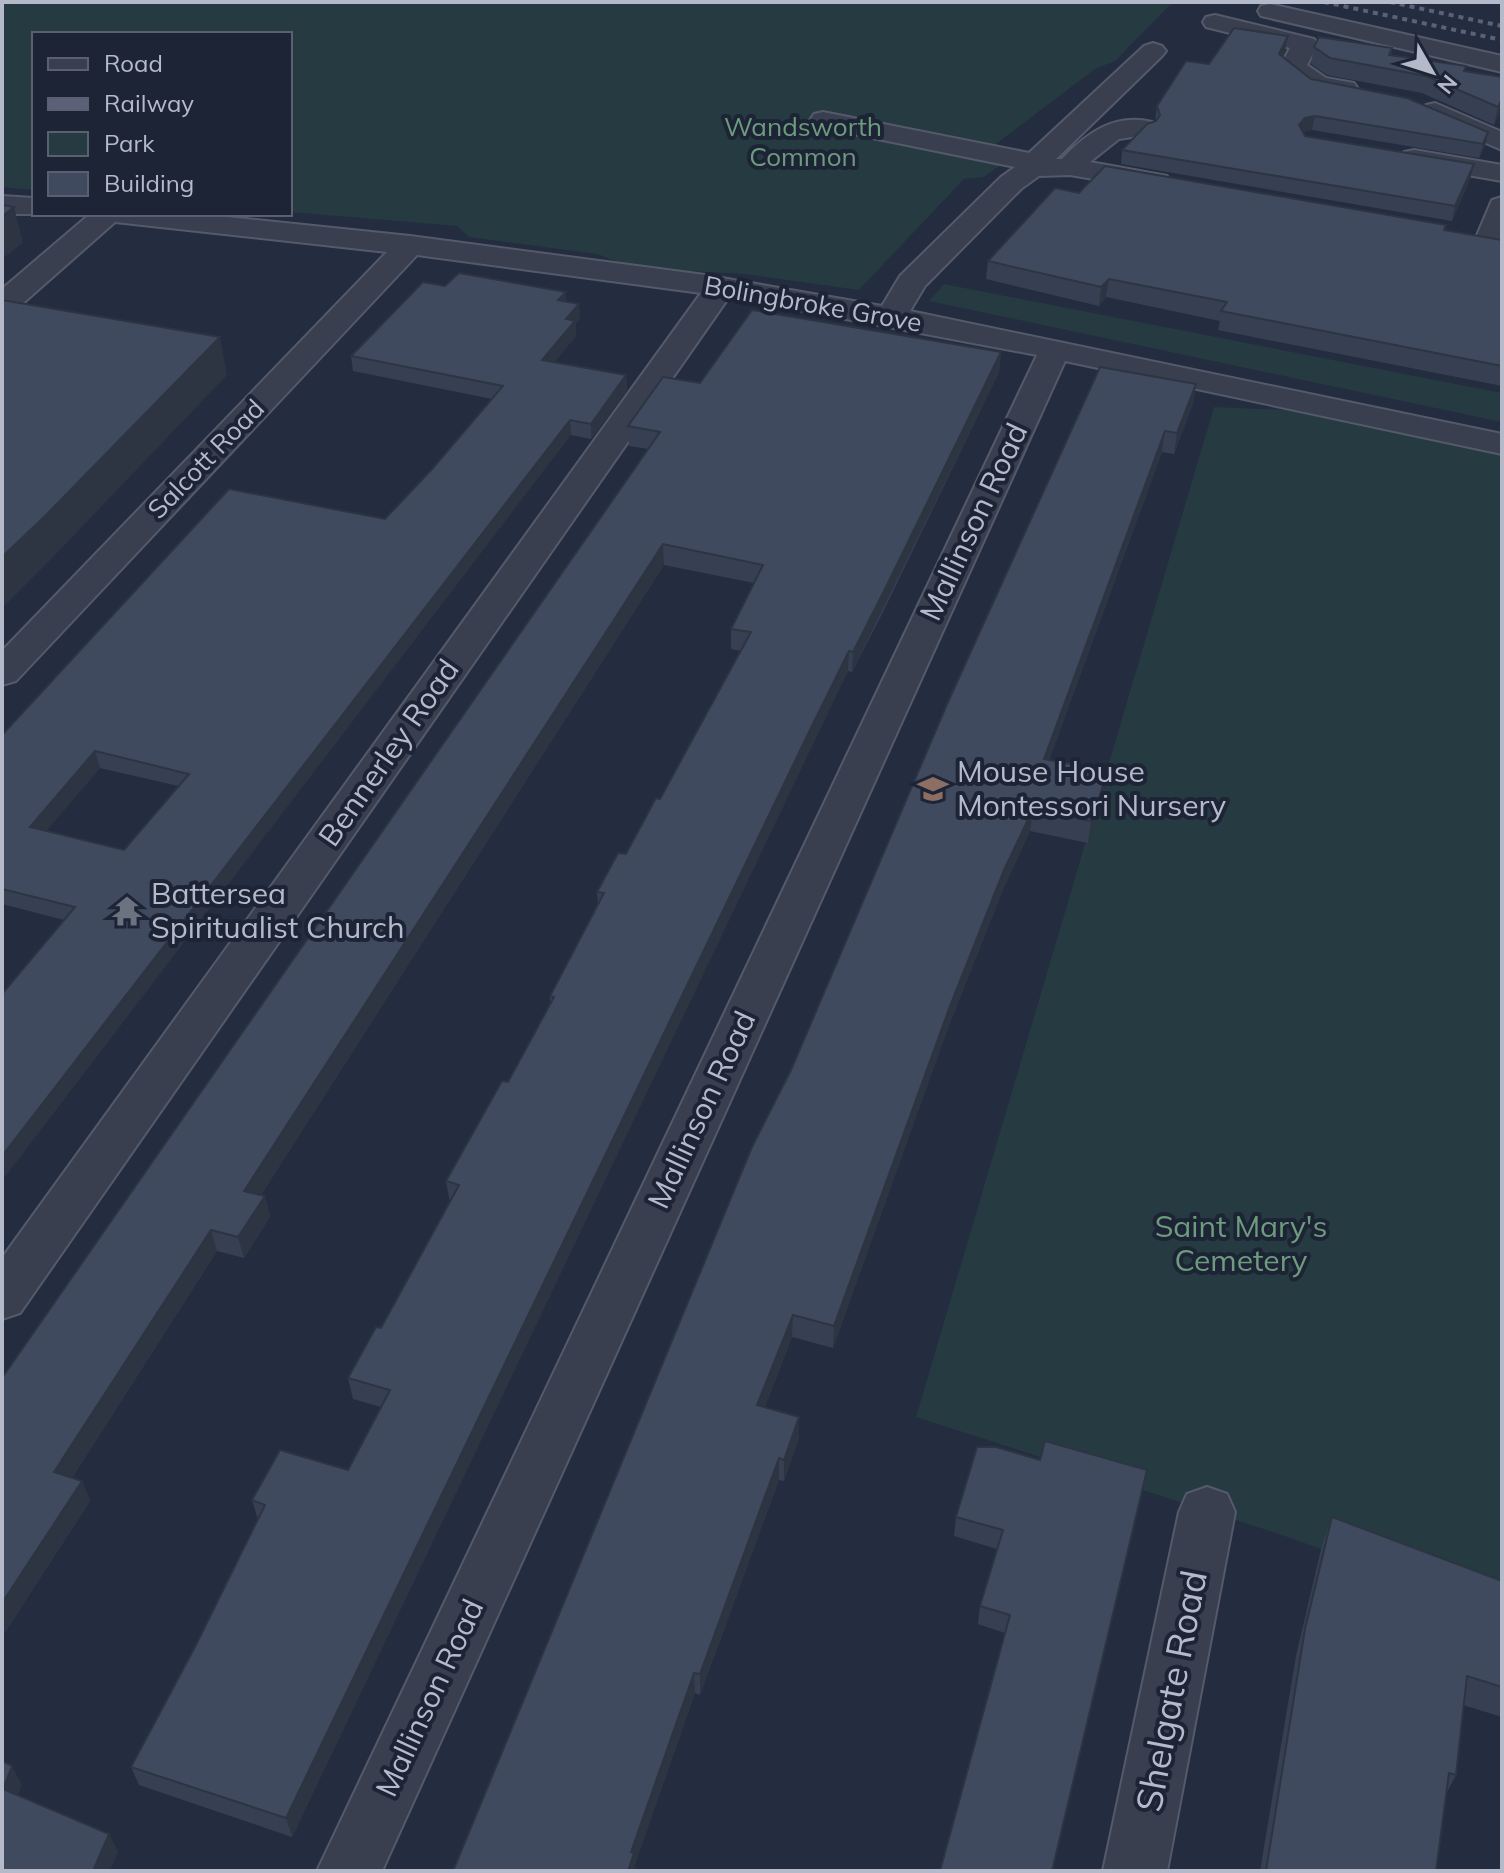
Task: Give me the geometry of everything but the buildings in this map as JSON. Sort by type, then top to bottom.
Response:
[{"type":"street","points":[[1223,12],[1502,64]]},
{"type":"street","points":[[1223,12],[1305,44],[1293,67],[1318,84],[1374,94]]},
{"type":"street","points":[[1055,166],[1043,153],[1153,51]]},
{"type":"street","points":[[1412,102],[1502,142]]},
{"type":"street","points":[[823,120],[1055,166],[1183,187]]},
{"type":"street","points":[[889,317],[921,272],[1024,171],[1055,166],[1112,130],[1142,128]]},
{"type":"street","points":[[1389,154],[1502,173]]},
{"type":"street","points":[[2,205],[32,207]]},
{"type":"street","points":[[1459,235],[1496,241],[1502,206]]},
{"type":"street","points":[[2,305],[105,216]]},
{"type":"street","name":"Bolingbroke Grove","points":[[135,216],[410,245],[721,287],[1057,350],[1502,444]]},
{"type":"street","name":"Salcott Road","points":[[2,673],[410,245]]},
{"type":"street","name":"Bennerley Road","points":[[2,1298],[721,287]]},
{"type":"street","name":"Mallinson Road","points":[[349,1871],[1048,363],[1057,350]]},
{"type":"street","name":"Shelgate Road","points":[[1135,1871],[1207,1512]]},
{"type":"green space","name":"Wandsworth Common","points":[[2,2],[1173,2],[1115,61],[1095,69],[996,144],[1018,152],[984,177],[964,179],[859,290],[744,274],[634,268],[597,254],[469,237],[457,226],[292,212],[292,32],[32,32],[32,190],[2,187]]},
{"type":"green space","points":[[944,284],[1502,393],[1502,422],[929,301]]},
{"type":"green space","name":"Saint Mary's Cemetery","points":[[1214,407],[1287,410],[1502,452],[1502,1613],[1276,1533],[916,1417]]},
{"type":"railway","points":[[1324,2],[1502,40]]},
{"type":"railway","points":[[1390,2],[1502,26]]},
{"type":"place","name":"Mouse House Montessori Nursery","points":[[933,789]]},
{"type":"place","name":"Battersea Spiritualist Church","points":[[127,911]]}]
